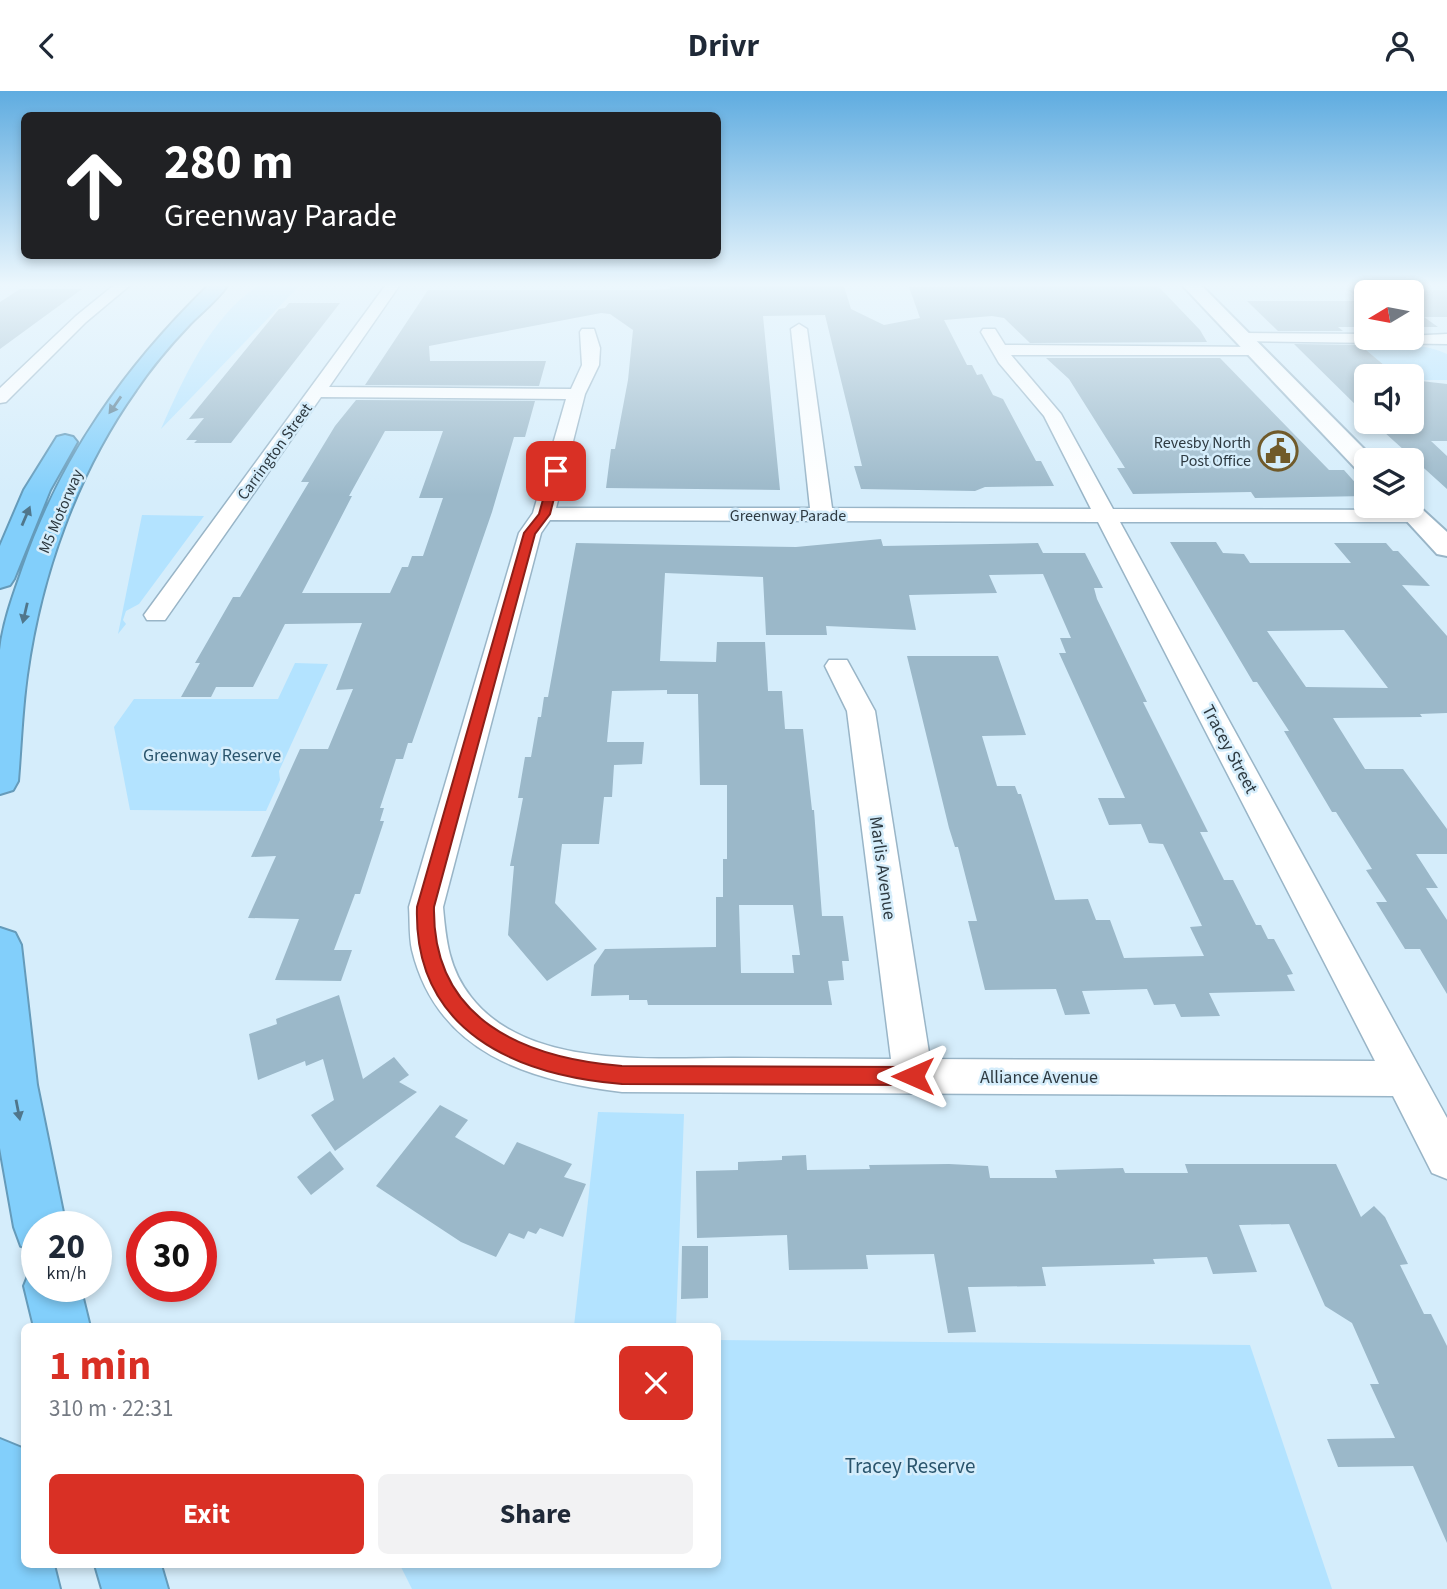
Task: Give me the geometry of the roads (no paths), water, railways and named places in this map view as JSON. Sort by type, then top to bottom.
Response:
[{"type":"highway","name":"M5 Motorway","points":[[0,579],[37,491],[72,430],[117,369],[130,356]]},
{"type":"highway","name":"M5 Motorway","points":[[0,781],[11,673],[35,572],[68,486],[103,422],[151,356]]},
{"type":"highway","points":[[0,945],[13,1085],[37,1211]]},
{"type":"highway","points":[[56,1302],[61,1323]]},
{"type":"highway","points":[[0,1470],[21,1563]]},
{"type":"highway","points":[[22,1568],[27,1589]]},
{"type":"highway","points":[[129,1568],[135,1589]]},
{"type":"main road","points":[[1261,356],[1354,452]]},
{"type":"main road","points":[[1418,518],[1447,548]]},
{"type":"street","points":[[0,398],[43,356]]},
{"type":"street","name":"Carrington Street","points":[[156,615],[342,356]]},
{"type":"street","points":[[544,514],[576,394],[585,381],[592,356]]},
{"type":"street","points":[[802,356],[822,515]]},
{"type":"street","name":"Tracey Street","points":[[1006,356],[1052,414],[1447,1159]]},
{"type":"street","points":[[316,392],[576,394]]},
{"type":"street","name":"Greenway Parade","points":[[544,514],[1106,516],[1354,512]]},
{"type":"street","name":"Alliance Avenue","points":[[544,514],[530,533],[426,907],[425,937],[432,966],[448,996],[472,1022],[503,1047],[581,1072],[622,1075],[1404,1079]]},
{"type":"street","name":"Marlis Avenue","points":[[838,666],[861,711],[913,1076]]},
{"type":"place","name":"Revesby North Post Office","points":[[1278,451]]},
{"type":"park label","name":"Greenway Reserve","points":[[212,755]]},
{"type":"park label","name":"Tracey Reserve","points":[[910,1466]]}]
